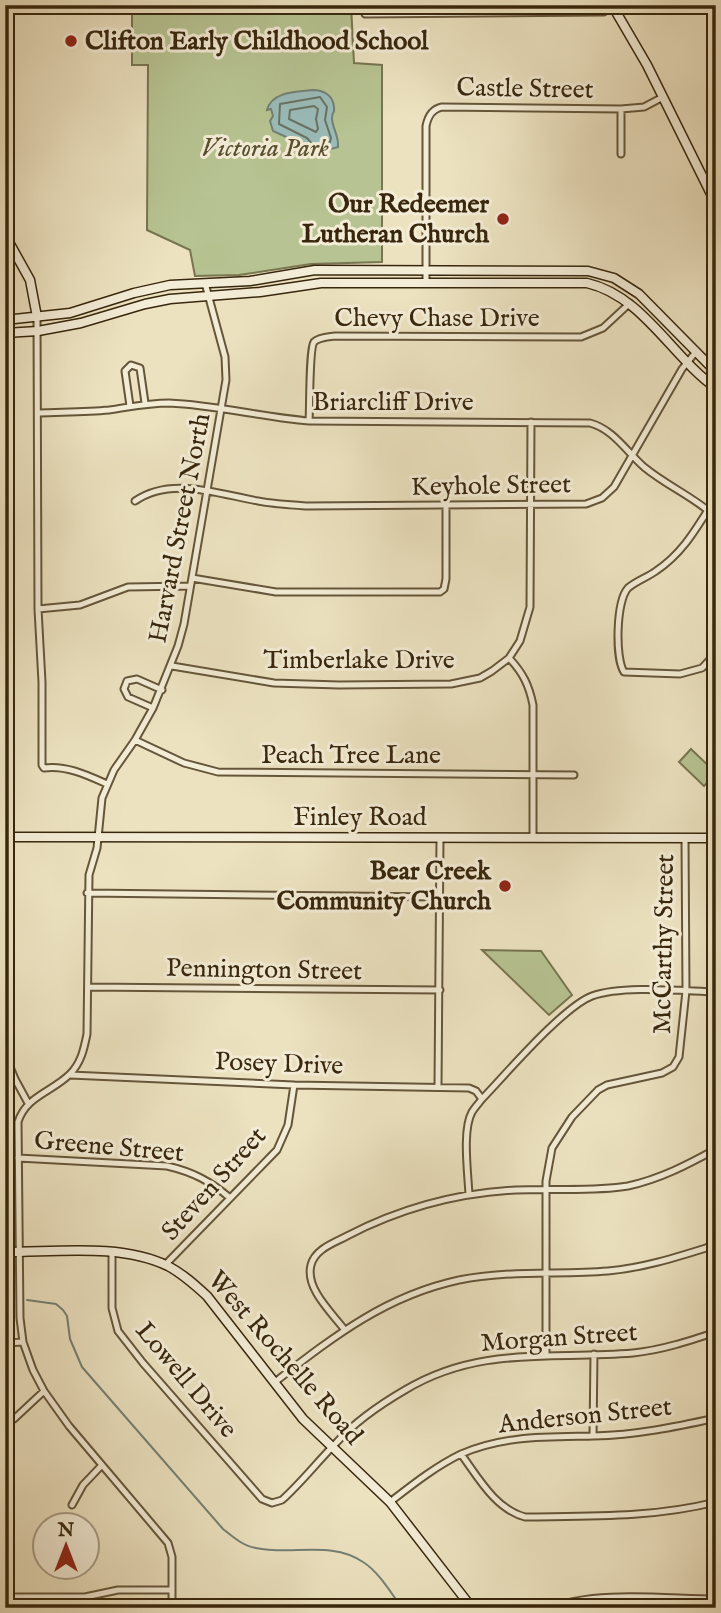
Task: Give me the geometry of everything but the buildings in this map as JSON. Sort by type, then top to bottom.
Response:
[{"type":"street","points":[[365,14],[604,12],[612,6],[632,37],[715,201]]},
{"type":"street","name":"Castle Street","points":[[426,282],[426,126],[433,111],[442,107],[621,109],[644,107],[663,97]]},
{"type":"street","points":[[621,109],[621,154]]},
{"type":"street","points":[[5,235],[30,280],[38,331],[38,610],[42,682],[42,765],[44,768],[60,768],[86,774],[107,784]]},
{"type":"street","points":[[559,270],[560,282]]},
{"type":"street","points":[[5,320],[69,313],[170,285],[250,281],[315,271],[588,271],[623,283],[639,294],[716,372]]},
{"type":"street","points":[[5,333],[38,331],[90,321],[145,304],[208,295],[248,294],[329,282],[560,282],[598,286],[630,303],[686,362],[716,388]]},
{"type":"street","name":"Harvard Street North","points":[[28,1103],[69,1075],[80,1061],[85,1048],[89,875],[99,837],[100,813],[107,784],[162,690],[184,624],[226,380],[225,357],[205,283]]},
{"type":"street","name":"Chevy Chase Drive","points":[[309,421],[311,353],[314,342],[318,340],[335,336],[581,337],[603,328],[630,303]]},
{"type":"street","name":"Keyhole Street","points":[[135,501],[155,489],[186,488],[307,506],[577,506],[595,502],[614,487],[686,362],[695,353]]},
{"type":"street","points":[[130,406],[125,371],[131,365],[140,368],[145,403]]},
{"type":"street","name":"Briarcliff Drive","points":[[39,413],[105,410],[145,403],[191,405],[267,418],[309,421],[593,424],[604,428],[645,467],[716,517]]},
{"type":"street","name":"Timberlake Drive","points":[[172,666],[274,683],[451,684],[480,678],[509,658],[525,629],[530,607],[531,422]]},
{"type":"street","points":[[192,578],[276,592],[440,592],[444,589],[446,579],[446,506]]},
{"type":"street","points":[[708,510],[684,549],[627,589],[620,607],[619,660],[624,672],[680,674],[702,668],[716,653]]},
{"type":"street","points":[[38,610],[80,605],[128,587],[190,586]]},
{"type":"street","points":[[509,658],[528,684],[533,705],[533,838]]},
{"type":"street","points":[[153,708],[128,697],[124,689],[127,681],[137,679],[162,690]]},
{"type":"street","name":"Peach Tree Lane","points":[[135,740],[184,763],[218,772],[574,775]]},
{"type":"street","name":"Finley Road","points":[[5,837],[716,838]]},
{"type":"street","points":[[438,1087],[440,838]]},
{"type":"street","name":"McCarthy Street","points":[[546,1354],[546,1189],[550,1155],[561,1132],[598,1090],[607,1085],[662,1073],[673,1067],[681,1050],[686,992],[685,838]]},
{"type":"street","points":[[88,893],[439,897]]},
{"type":"street","name":"Pennington Street","points":[[88,987],[440,990]]},
{"type":"street","points":[[469,1195],[469,1121],[472,1112],[571,1008],[601,994],[716,992]]},
{"type":"street","points":[[5,1055],[28,1103],[18,1122],[19,1310],[23,1342],[44,1391],[69,1426],[168,1543],[172,1557],[172,1608]]},
{"type":"street","name":"Posey Drive","points":[[69,1075],[294,1085],[469,1088],[476,1091],[482,1099]]},
{"type":"street","name":"Steven Street","points":[[165,1265],[277,1150],[288,1125],[294,1085]]},
{"type":"street","points":[[344,1329],[312,1284],[310,1275],[314,1257],[322,1249],[365,1226],[413,1209],[469,1195],[625,1186],[680,1169],[716,1149]]},
{"type":"street","name":"Greene Street","points":[[18,1158],[167,1166],[205,1178],[230,1198]]},
{"type":"street","points":[[275,1382],[344,1329],[398,1301],[444,1284],[486,1275],[606,1271],[640,1267],[716,1243]]},
{"type":"street","name":"West Rochelle Road","points":[[5,1252],[112,1252],[134,1255],[165,1265],[192,1282],[207,1296],[303,1419],[390,1502],[472,1608]]},
{"type":"street","name":"Lowell Drive","points":[[112,1252],[112,1308],[118,1331],[262,1499],[272,1503],[282,1500]]},
{"type":"street","name":"Morgan Street","points":[[282,1500],[331,1448],[382,1405],[429,1378],[492,1359],[653,1350],[716,1332]]},
{"type":"street","points":[[5,1342],[23,1342]]},
{"type":"street","points":[[593,1436],[594,1354]]},
{"type":"street","points":[[14,1419],[44,1391]]},
{"type":"street","name":"Anderson Street","points":[[390,1502],[417,1481],[461,1454],[532,1436],[656,1432],[716,1418]]},
{"type":"street","points":[[461,1454],[498,1503],[524,1517],[651,1514],[716,1502]]},
{"type":"street","points":[[72,1505],[83,1485],[102,1465]]},
{"type":"street","points":[[5,1597],[85,1598],[118,1590],[172,1590]]},
{"type":"street","points":[[85,1598],[85,1608]]},
{"type":"street","points":[[552,1608],[568,1601],[590,1598],[716,1599]]},
{"type":"green space","name":"Victoria Park","points":[[132,5],[351,5],[354,63],[382,65],[382,262],[311,264],[239,275],[195,276],[190,250],[147,230],[148,65],[132,65]]},
{"type":"green space","points":[[691,749],[716,773],[704,786],[679,762]]},
{"type":"green space","points":[[482,950],[541,951],[572,995],[549,1015]]},
{"type":"water","points":[[313,90],[324,92],[332,99],[332,122],[338,143],[338,147],[316,153],[305,151],[304,145],[273,131],[271,109],[267,110],[274,99],[280,96]]},
{"type":"waterway","points":[[5,1298],[9,1299]]},
{"type":"waterway","points":[[27,1300],[56,1304],[63,1310],[67,1316],[70,1339],[82,1367],[223,1529],[251,1547],[269,1550],[324,1550],[351,1555],[374,1571],[402,1608]]},
{"type":"place","name":"Clifton Early Childhood School","points":[[71,41]]},
{"type":"place","name":"Our Redeemer Lutheran Church","points":[[503,219]]},
{"type":"place","name":"Bear Creek Community Church","points":[[505,886]]}]
